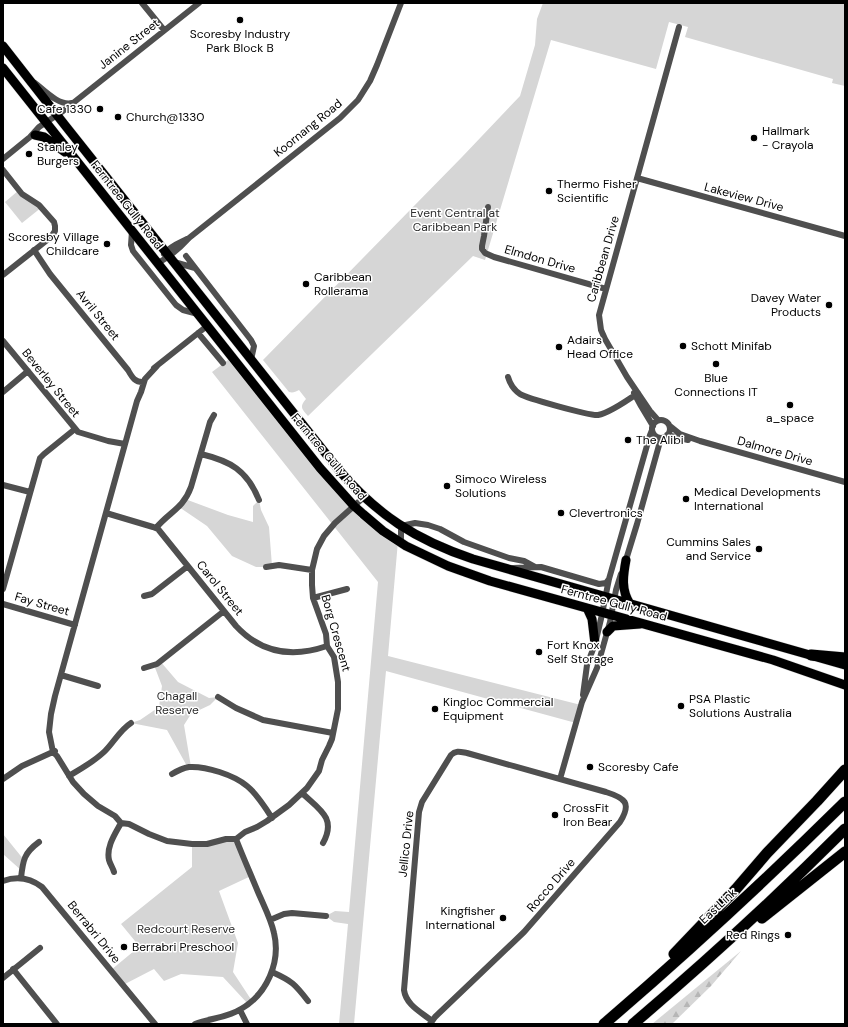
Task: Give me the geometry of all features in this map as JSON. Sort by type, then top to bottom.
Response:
[{"type":"highway","points":[[811,655],[845,658]]},
{"type":"highway","points":[[651,983],[673,956],[845,770]]},
{"type":"highway","name":"EastLink","points":[[604,1024],[745,899],[845,802]]},
{"type":"highway","points":[[633,1024],[750,920],[845,829]]},
{"type":"highway","points":[[633,1024],[754,924],[845,852]]},
{"type":"main road","name":"Ferntree Gully Road","points":[[3,46],[334,464],[347,480],[379,510],[401,526],[426,540],[461,555],[568,587],[845,665]]},
{"type":"main road","name":"Ferntree Gully Road","points":[[3,68],[320,468],[354,506],[401,543],[430,559],[468,574],[562,602],[607,613],[773,660],[845,685]]},
{"type":"main road","points":[[33,136],[44,137],[81,167]]},
{"type":"main road","points":[[626,560],[623,576],[623,588],[630,604]]},
{"type":"main road","points":[[587,608],[592,619],[595,644]]},
{"type":"main road","points":[[607,632],[613,626],[646,624]]},
{"type":"street","points":[[142,3],[164,30]]},
{"type":"street","name":"Janine Street","points":[[3,159],[199,3]]},
{"type":"street","name":"Koornang Road","points":[[158,263],[170,257],[176,244],[189,238],[340,118],[354,105],[365,90],[374,72],[401,3]]},
{"type":"street","name":"Caribbean Drive","points":[[658,420],[637,394],[627,377],[601,330],[599,315],[679,27]]},
{"type":"street","points":[[26,76],[60,101],[66,104],[72,103]]},
{"type":"street","points":[[3,170],[22,194],[42,207],[54,222],[55,226],[55,231],[51,237],[3,276]]},
{"type":"street","name":"Lakeview Drive","points":[[638,178],[845,236]]},
{"type":"street","name":"Elmdon Drive","points":[[488,207],[482,246],[485,253],[490,256],[606,289]]},
{"type":"street","points":[[132,231],[131,245],[133,251],[176,305],[183,310],[198,314]]},
{"type":"street","name":"Avril Street","points":[[33,252],[128,370],[142,382]]},
{"type":"street","points":[[186,256],[252,340],[254,346],[251,360]]},
{"type":"street","points":[[170,257],[195,269]]},
{"type":"street","name":"Borg Crescent","points":[[207,326],[157,366],[142,382],[52,709],[50,725],[54,751],[63,759],[65,769],[76,786],[89,799],[114,816],[121,823],[127,823],[156,838],[178,843],[200,844],[236,839],[245,832],[272,818],[302,793],[319,771],[333,733],[338,709],[338,682],[333,655],[327,646],[326,634],[313,598],[312,570],[316,553],[324,536],[335,523],[364,497]]},
{"type":"street","points":[[198,333],[223,363]]},
{"type":"street","name":"Beverley Street","points":[[3,341],[74,429],[80,433],[125,445]]},
{"type":"street","points":[[3,392],[28,371]]},
{"type":"street","points":[[508,377],[510,384],[522,395],[590,414],[598,415],[637,394]]},
{"type":"street","name":"Caribbean Drive","points":[[637,394],[652,428]]},
{"type":"street","points":[[106,513],[156,528],[184,501],[191,487],[209,425],[214,415]]},
{"type":"street","points":[[582,702],[587,665],[607,613],[610,598],[609,579],[652,428],[654,423],[658,420],[664,420],[667,421],[670,426],[670,431],[667,435],[661,438],[626,560],[616,590],[610,598]]},
{"type":"street","name":"Dalmore Drive","points":[[670,426],[680,434],[700,442]]},
{"type":"street","points":[[652,428],[655,435],[661,438]]},
{"type":"street","points":[[3,589],[38,462],[41,457],[74,429]]},
{"type":"street","name":"Dalmore Drive","points":[[667,435],[700,442],[845,482]]},
{"type":"street","points":[[201,454],[223,461],[237,468],[250,483],[259,500]]},
{"type":"street","points":[[3,485],[30,492]]},
{"type":"street","points":[[401,543],[401,526],[415,522],[440,529],[464,542],[509,558],[527,562],[535,567]]},
{"type":"street","name":"Carol Street","points":[[156,528],[244,634],[266,647],[282,652],[294,653],[327,646]]},
{"type":"street","points":[[266,567],[279,565],[312,570]]},
{"type":"street","points":[[144,596],[152,594],[188,566]]},
{"type":"street","points":[[499,567],[541,567],[599,584],[606,583],[609,579]]},
{"type":"street","points":[[556,571],[568,587]]},
{"type":"street","points":[[313,598],[346,589]]},
{"type":"street","name":"Fay Street","points":[[3,604],[75,624]]},
{"type":"street","points":[[144,668],[157,664],[224,611]]},
{"type":"street","points":[[560,779],[582,702],[597,668],[607,632],[607,613]]},
{"type":"street","points":[[61,675],[98,686]]},
{"type":"street","points":[[218,697],[236,708],[263,720],[333,733]]},
{"type":"street","points":[[69,776],[99,756],[124,728],[131,723]]},
{"type":"street","points":[[3,779],[22,766],[54,751]]},
{"type":"street","name":"Jellico Drive","points":[[431,1022],[409,1003],[405,996],[404,990],[419,812],[422,802],[454,752],[467,753],[560,779]]},
{"type":"street","points":[[172,774],[182,769],[194,767],[210,769],[234,778],[244,783],[252,791],[272,818]]},
{"type":"street","name":"Rocco Drive","points":[[431,1022],[524,932],[620,822],[624,815],[626,811],[626,804],[617,796],[560,779]]},
{"type":"street","points":[[302,793],[320,809],[326,817],[329,828],[323,843]]},
{"type":"street","points":[[114,872],[110,861],[109,850],[112,840],[121,823]]},
{"type":"street","points":[[195,1024],[205,1020],[228,1016],[248,1004],[258,995],[267,983],[272,972],[275,959],[276,947],[274,932],[236,839]]},
{"type":"street","points":[[3,881],[22,878],[23,863],[25,858],[32,848],[39,842]]},
{"type":"street","name":"Berrabri Drive","points":[[22,878],[36,883],[48,893],[155,1024]]},
{"type":"street","points":[[270,920],[289,913],[326,916]]},
{"type":"street","points":[[3,978],[40,948]]},
{"type":"street","points":[[13,969],[57,1024]]},
{"type":"street","points":[[272,972],[287,979],[297,986],[308,1002]]},
{"type":"street","points":[[240,1010],[247,1024]]},
{"type":"green space","name":"Event Central at Caribbean Park","points":[[543,3],[845,3],[845,86],[832,83],[833,79],[685,37],[688,27],[669,22],[656,69],[551,40],[485,260],[473,256],[308,416],[302,408],[306,399],[299,390],[289,392],[263,360],[520,96],[535,45],[537,19]]},
{"type":"green space","points":[[19,190],[42,207],[22,223],[5,202]]},
{"type":"green space","points":[[232,357],[333,483],[398,541],[388,656],[581,705],[576,723],[386,671],[354,1024],[339,1024],[348,924],[334,922],[326,916],[335,911],[349,912],[378,582],[212,372]]},
{"type":"green space","points":[[185,499],[228,515],[253,522],[253,506],[259,500],[261,510],[269,527],[272,566],[256,567],[232,556],[207,526],[179,507]]},
{"type":"green space","name":"Chagall Reserve","points":[[160,661],[178,682],[209,698],[218,697],[210,705],[191,714],[184,725],[191,767],[188,768],[167,730],[131,723],[140,720],[159,707],[162,686],[154,665]]},
{"type":"green space","points":[[3,834],[24,860],[22,871],[3,854]]},
{"type":"green space","name":"Redcourt Reserve","points":[[233,839],[251,876],[219,891],[238,943],[233,972],[252,1001],[248,1004],[223,977],[181,974],[164,981],[154,969],[123,985],[111,970],[134,951],[135,941],[121,924],[192,867],[192,844]]},
{"type":"green space","points":[[741,951],[711,986],[672,1024],[652,1024]]},
{"type":"place","name":"Scoresby Industry Park Block B","points":[[240,20]]},
{"type":"place","name":"Cafe 1330","points":[[100,109]]},
{"type":"place","name":"Church@1330","points":[[118,117]]},
{"type":"place","name":"Hallmark - Crayola","points":[[754,138]]},
{"type":"place","name":"Stanley Burgers","points":[[29,154]]},
{"type":"place","name":"Thermo Fisher Scientific","points":[[549,191]]},
{"type":"place","name":"Scoresby Village Childcare","points":[[107,244]]},
{"type":"place","name":"Caribbean Rollerama","points":[[306,284]]},
{"type":"place","name":"Davey Water Products","points":[[829,305]]},
{"type":"place","name":"Schott Minifab","points":[[683,346]]},
{"type":"place","name":"Adairs Head Office","points":[[559,347]]},
{"type":"place","name":"Blue Connections IT","points":[[716,364]]},
{"type":"place","name":"a_space","points":[[790,405]]},
{"type":"place","name":"The Alibi","points":[[628,440]]},
{"type":"place","name":"Simoco Wireless Solutions","points":[[447,486]]},
{"type":"place","name":"Medical Developments International","points":[[686,499]]},
{"type":"place","name":"Clevertronics","points":[[561,513]]},
{"type":"place","name":"Cummins Sales and Service","points":[[759,549]]},
{"type":"place","name":"Fort Knox Self Storage","points":[[539,652]]},
{"type":"place","name":"PSA Plastic Solutions Australia","points":[[681,706]]},
{"type":"place","name":"Kingloc Commercial Equipment","points":[[435,709]]},
{"type":"place","name":"Scoresby Cafe","points":[[590,767]]},
{"type":"place","name":"CrossFit Iron Bear","points":[[555,815]]},
{"type":"place","name":"Kingfisher International","points":[[503,918]]},
{"type":"place","name":"Red Rings","points":[[788,935]]},
{"type":"place","name":"Berrabri Preschool","points":[[124,947]]}]
